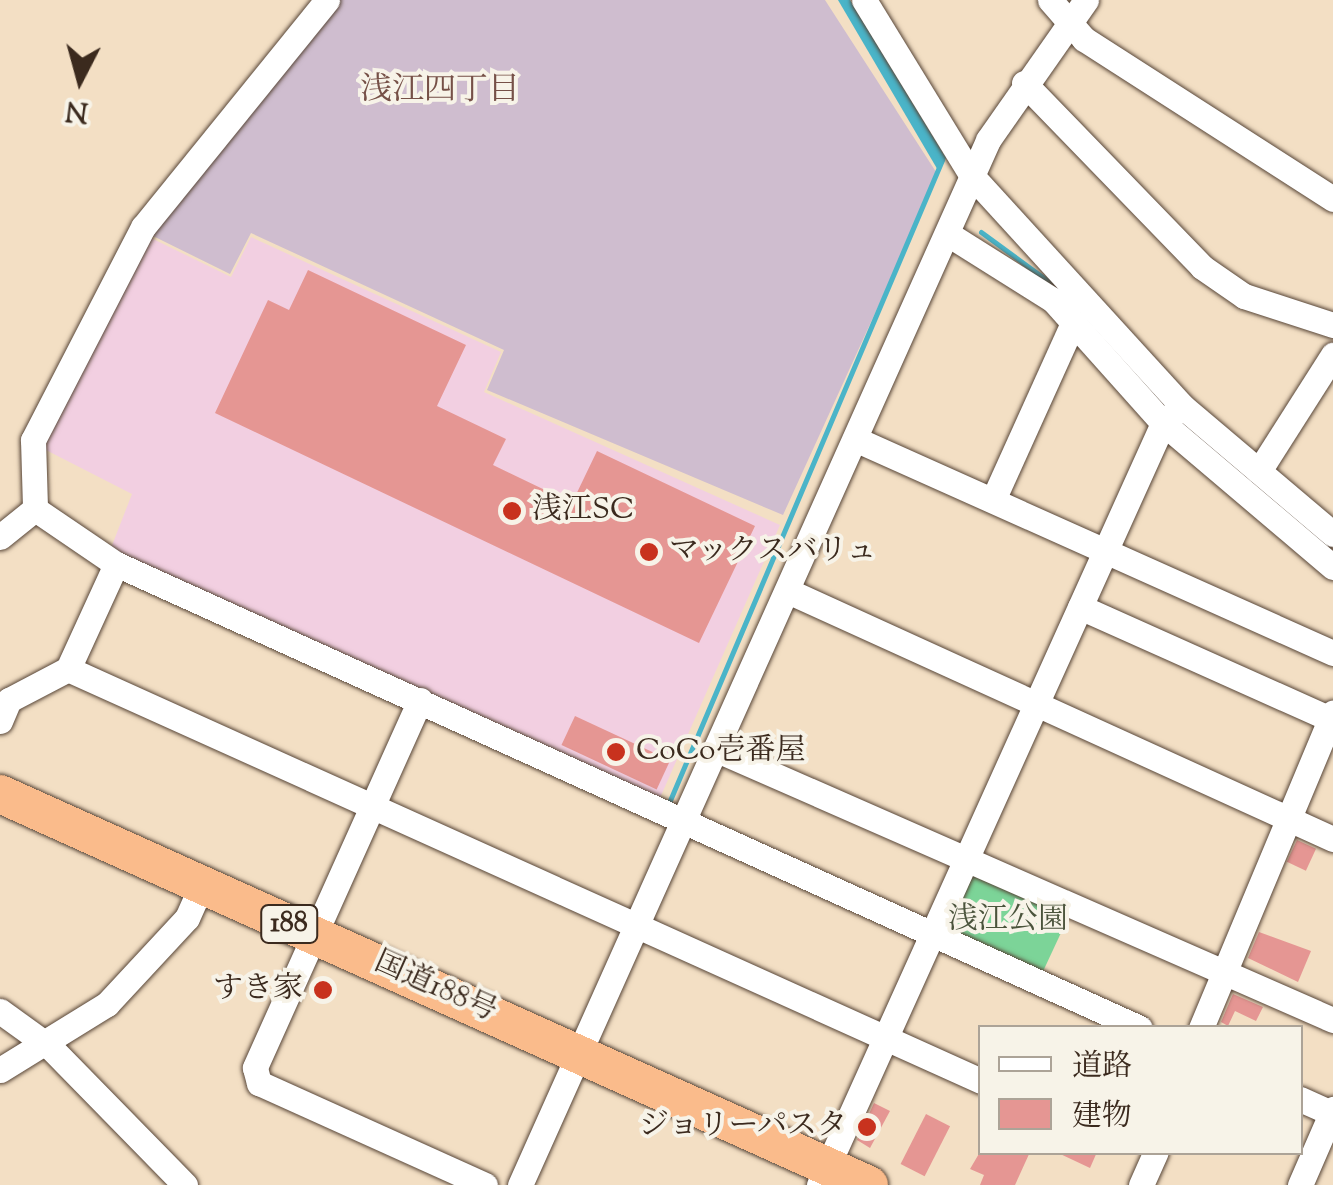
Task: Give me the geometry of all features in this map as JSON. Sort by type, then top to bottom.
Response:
[{"type":"highway","name":"国道188号","points":[[0,794],[199,893]]},
{"type":"highway","name":"国道188号","points":[[0,811],[311,943],[822,1180],[870,1185]]},
{"type":"street","points":[[327,0],[144,227],[32,440],[35,510],[55,531],[116,564],[1134,1025]]},
{"type":"street","points":[[1050,0],[1066,24],[1333,199]]},
{"type":"street","points":[[520,1185],[972,176],[1024,84],[1086,0]]},
{"type":"street","points":[[866,1],[972,176],[1172,414],[1259,471],[1333,534]]},
{"type":"street","points":[[1024,84],[1202,268],[1244,296],[1333,325]]},
{"type":"street","points":[[948,234],[1053,300],[1333,568]]},
{"type":"street","points":[[993,500],[1073,323]]},
{"type":"street","points":[[1259,471],[1333,355]]},
{"type":"street","points":[[822,1180],[1104,551],[1172,414]]},
{"type":"street","points":[[856,439],[1333,653]]},
{"type":"street","points":[[0,538],[35,510]]},
{"type":"street","points":[[0,721],[10,700],[68,669],[116,564]]},
{"type":"street","points":[[788,591],[1333,840]]},
{"type":"street","points":[[1080,607],[1332,715],[1218,971],[1202,1025]]},
{"type":"street","points":[[68,669],[978,1080]]},
{"type":"street","points":[[420,700],[256,1068],[259,1083],[485,1185]]},
{"type":"street","points":[[716,749],[1333,1020]]},
{"type":"street","points":[[0,1070],[50,1047],[107,1004],[199,893]]},
{"type":"street","points":[[0,1011],[50,1047],[186,1185]]},
{"type":"street","points":[[1300,1185],[1332,1111],[1303,1100]]},
{"type":"street","points":[[1142,1185],[1149,1155]]},
{"type":"shaded area","points":[[338,0],[825,0],[938,175],[783,515],[487,390],[504,350],[251,233],[230,274],[151,235]]},
{"type":"shaded area","points":[[251,237],[501,352],[484,392],[780,525],[660,798],[109,553],[132,494],[42,448],[151,238],[231,277]]},
{"type":"green space","name":"浅江公園","points":[[974,871],[1069,915],[1043,972],[948,927]]},
{"type":"water","points":[[838,0],[850,0],[946,158],[939,172]]},
{"type":"building","points":[[308,270],[466,345],[437,406],[506,439],[493,465],[572,503],[597,451],[755,526],[699,643],[215,413],[268,300],[289,310]]},
{"type":"building","points":[[575,716],[670,760],[657,789],[561,745]]},
{"type":"building","points":[[1297,840],[1316,849],[1306,871],[1287,862]]},
{"type":"building","points":[[1259,932],[1311,951],[1298,982],[1248,958]]},
{"type":"building","points":[[1233,994],[1263,1007],[1256,1021],[1235,1011],[1228,1025],[1221,1022]]},
{"type":"building","points":[[874,1103],[890,1111],[870,1148],[857,1140]]},
{"type":"building","points":[[926,1114],[950,1126],[925,1176],[901,1164]]},
{"type":"building","points":[[978,1155],[1029,1155],[1015,1185],[980,1185],[984,1175],[970,1169]]},
{"type":"building","points":[[1062,1155],[1096,1155],[1090,1168]]},
{"type":"waterway","points":[[668,805],[942,160]]},
{"type":"waterway","points":[[981,232],[1059,289]]},
{"type":"place","name":"浅江SC","points":[[512,511]]},
{"type":"place","name":"マックスバリュ","points":[[649,552]]},
{"type":"place","name":"CoCo壱番屋","points":[[616,752]]},
{"type":"place","name":"すき家","points":[[323,990]]},
{"type":"place","name":"ジョリーパスタ","points":[[867,1127]]},
{"type":"district","name":"浅江四丁目","points":[[440,91]]}]
